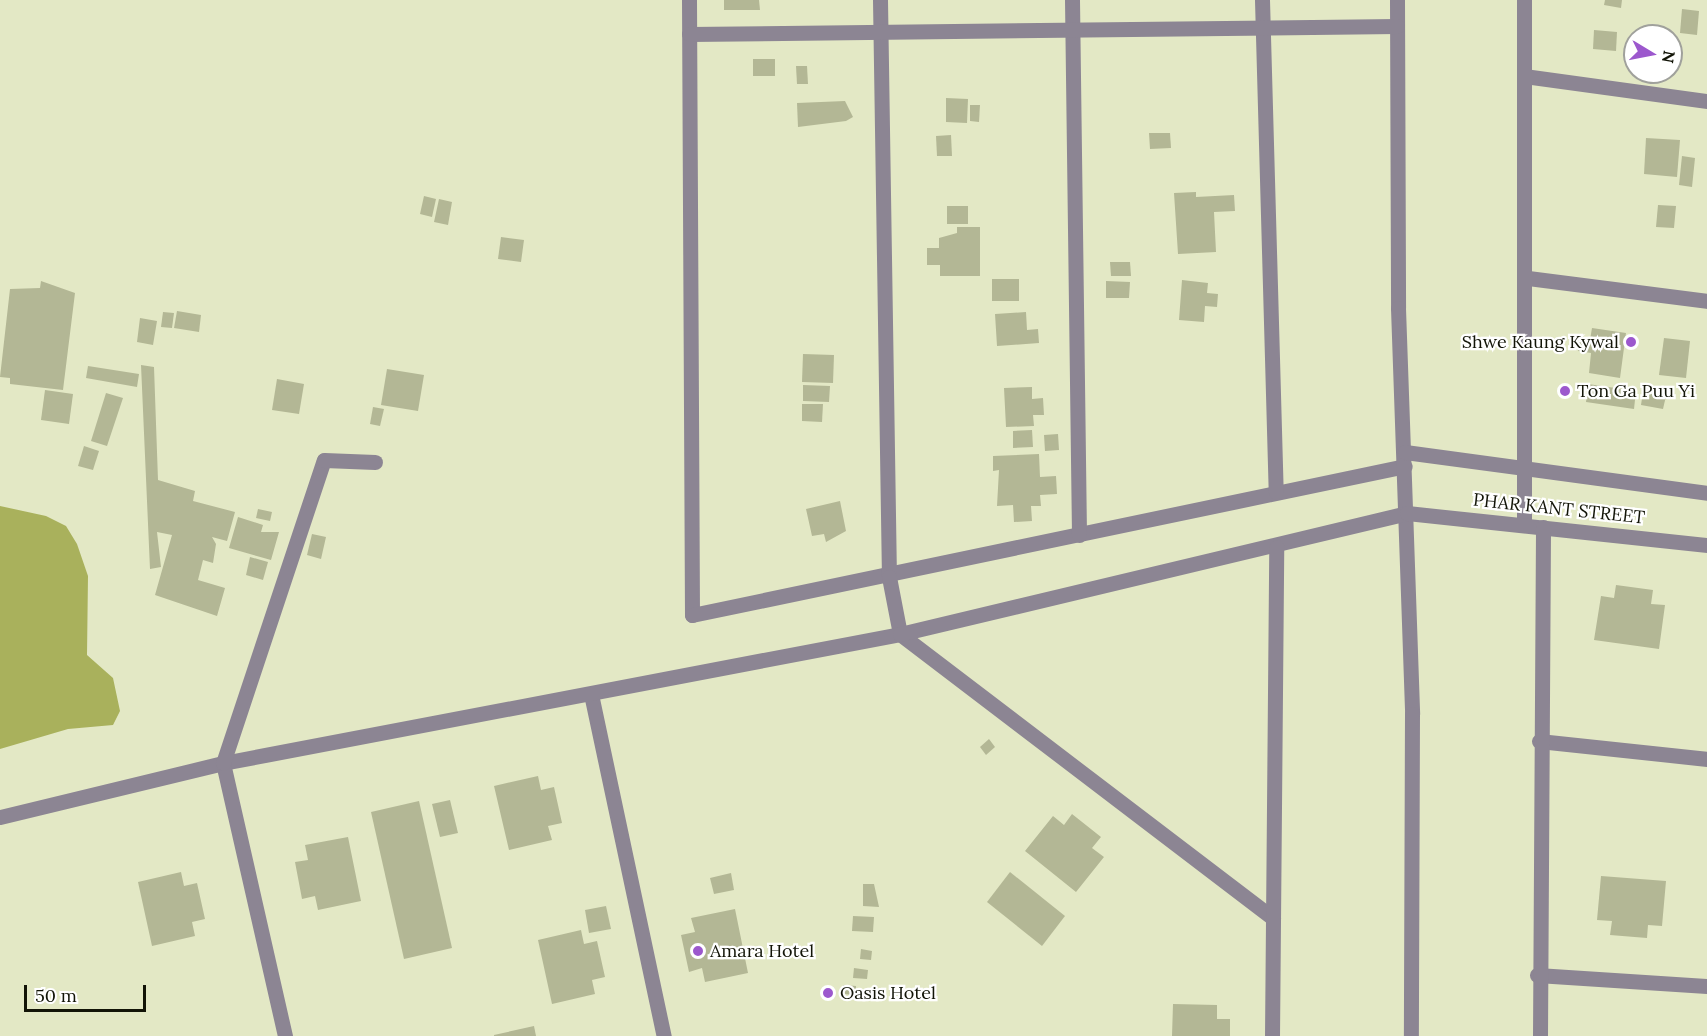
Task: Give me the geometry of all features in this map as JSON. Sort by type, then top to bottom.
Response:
[{"type":"street","points":[[689,0],[692,615],[889,577],[1276,492],[1405,459],[1707,493]]},
{"type":"street","points":[[880,0],[889,577],[900,634],[1273,918]]},
{"type":"street","points":[[1072,0],[1079,535]]},
{"type":"street","points":[[1262,0],[1276,492]]},
{"type":"street","points":[[1397,0],[1407,513],[1411,1036]]},
{"type":"street","points":[[1524,0],[1528,278],[1527,471],[1524,525]]},
{"type":"street","points":[[689,34],[1072,26],[1397,26]]},
{"type":"street","points":[[1524,76],[1707,100]]},
{"type":"street","points":[[1528,278],[1707,301]]},
{"type":"street","points":[[285,1036],[223,763],[324,460],[375,462]]},
{"type":"street","points":[[0,817],[223,763],[900,634],[973,612],[1276,547],[1407,513]]},
{"type":"street","name":"PHAR KANT STREET","points":[[1407,513],[1707,545]]},
{"type":"street","points":[[1540,1036],[1537,975],[1543,527]]},
{"type":"street","points":[[1272,1036],[1276,547]]},
{"type":"street","points":[[591,694],[664,1036]]},
{"type":"street","points":[[1539,741],[1707,759]]},
{"type":"street","points":[[1537,975],[1707,986]]},
{"type":"shaded area","points":[[0,506],[46,516],[66,526],[77,544],[88,576],[87,655],[113,678],[120,711],[113,725],[68,729],[0,749]]},
{"type":"building","points":[[724,0],[759,0],[760,10],[724,10]]},
{"type":"building","points":[[1605,0],[1622,0],[1621,8],[1604,5]]},
{"type":"building","points":[[1682,9],[1699,11],[1697,35],[1683,33],[1683,24],[1681,24]]},
{"type":"building","points":[[1594,30],[1617,32],[1616,51],[1593,49]]},
{"type":"building","points":[[753,59],[775,59],[775,76],[753,76]]},
{"type":"building","points":[[796,66],[807,66],[808,84],[797,84]]},
{"type":"building","points":[[946,98],[968,99],[967,123],[946,122]]},
{"type":"building","points":[[845,101],[853,117],[846,121],[798,127],[797,103]]},
{"type":"building","points":[[970,105],[980,105],[979,122],[970,121]]},
{"type":"building","points":[[1149,133],[1170,133],[1171,148],[1150,149]]},
{"type":"building","points":[[951,135],[952,156],[937,156],[936,136]]},
{"type":"building","points":[[1646,138],[1680,140],[1677,177],[1644,174]]},
{"type":"building","points":[[1682,156],[1695,158],[1692,187],[1679,185]]},
{"type":"building","points":[[1196,192],[1196,197],[1234,195],[1235,211],[1214,212],[1216,252],[1178,254],[1174,193]]},
{"type":"building","points":[[424,196],[436,199],[432,217],[420,214]]},
{"type":"building","points":[[439,199],[452,202],[448,225],[434,222]]},
{"type":"building","points":[[1658,205],[1676,206],[1674,228],[1656,227]]},
{"type":"building","points":[[947,206],[968,206],[968,224],[947,224]]},
{"type":"building","points":[[957,227],[980,227],[980,276],[940,276],[940,265],[927,265],[927,248],[939,248],[939,238],[957,233]]},
{"type":"building","points":[[501,237],[524,240],[521,262],[498,259]]},
{"type":"building","points":[[1110,262],[1130,262],[1131,276],[1111,276]]},
{"type":"building","points":[[992,279],[1019,279],[1019,301],[992,301]]},
{"type":"building","points":[[1182,280],[1208,283],[1207,293],[1218,294],[1217,307],[1205,306],[1204,322],[1179,320]]},
{"type":"building","points":[[41,281],[75,293],[63,390],[10,384],[10,378],[0,377],[10,289],[40,288]]},
{"type":"building","points":[[1106,281],[1130,282],[1129,298],[1106,298]]},
{"type":"building","points":[[177,311],[201,315],[199,332],[174,328]]},
{"type":"building","points":[[163,312],[174,313],[172,328],[161,327]]},
{"type":"building","points":[[1026,312],[1027,330],[1038,329],[1039,343],[997,346],[995,314]]},
{"type":"building","points":[[140,318],[157,321],[153,345],[137,342]]},
{"type":"building","points":[[1592,328],[1626,333],[1620,378],[1589,373],[1591,353],[1578,351],[1580,338],[1590,340]]},
{"type":"building","points":[[1664,338],[1690,341],[1686,378],[1659,375]]},
{"type":"building","points":[[803,354],[834,355],[833,383],[802,382]]},
{"type":"building","points":[[141,365],[154,367],[158,480],[195,491],[193,501],[235,512],[227,541],[212,537],[216,544],[213,563],[203,560],[198,580],[225,588],[217,616],[155,595],[172,535],[157,532],[161,567],[150,569]]},
{"type":"building","points":[[88,366],[139,374],[137,387],[86,378]]},
{"type":"building","points":[[387,369],[424,375],[418,411],[381,405]]},
{"type":"building","points":[[277,379],[304,384],[299,414],[272,410]]},
{"type":"building","points":[[1588,384],[1636,391],[1634,409],[1586,402]]},
{"type":"building","points":[[803,385],[830,386],[829,402],[803,401]]},
{"type":"building","points":[[1032,387],[1032,399],[1043,398],[1044,415],[1033,415],[1034,426],[1006,427],[1004,388]]},
{"type":"building","points":[[45,390],[73,394],[69,424],[41,420]]},
{"type":"building","points":[[1643,392],[1666,396],[1663,409],[1641,405]]},
{"type":"building","points":[[106,393],[123,398],[107,446],[91,441]]},
{"type":"building","points":[[802,404],[823,404],[822,422],[802,421]]},
{"type":"building","points":[[373,407],[384,409],[380,426],[370,424]]},
{"type":"building","points":[[1032,430],[1033,447],[1013,448],[1013,431]]},
{"type":"building","points":[[1058,434],[1059,450],[1045,451],[1044,435]]},
{"type":"building","points":[[84,446],[99,451],[93,470],[78,466]]},
{"type":"building","points":[[1039,454],[1040,477],[1056,476],[1057,494],[1040,495],[1041,506],[1031,506],[1032,521],[1014,522],[1013,505],[997,506],[999,470],[993,471],[993,456]]},
{"type":"building","points":[[840,501],[846,531],[826,542],[824,534],[812,536],[806,509]]},
{"type":"building","points":[[258,509],[272,512],[270,521],[256,518]]},
{"type":"building","points":[[238,517],[263,525],[261,532],[279,532],[271,560],[229,548]]},
{"type":"building","points":[[312,534],[326,537],[321,559],[307,555]]},
{"type":"building","points":[[250,557],[268,562],[263,580],[246,575]]},
{"type":"building","points":[[1616,585],[1653,590],[1651,604],[1665,605],[1659,649],[1594,640],[1601,596],[1614,598]]},
{"type":"building","points":[[989,739],[995,747],[986,755],[980,747]]},
{"type":"building","points":[[538,776],[541,790],[554,787],[562,823],[548,826],[552,840],[509,850],[494,786]]},
{"type":"building","points":[[450,800],[458,833],[440,837],[432,804]]},
{"type":"building","points":[[419,801],[452,948],[404,959],[371,812]]},
{"type":"building","points":[[1072,814],[1101,837],[1092,848],[1104,857],[1076,892],[1025,851],[1053,816],[1064,825]]},
{"type":"building","points":[[348,837],[361,901],[318,910],[315,896],[302,899],[295,862],[308,860],[305,845]]},
{"type":"building","points":[[181,872],[184,886],[197,883],[205,919],[192,922],[195,936],[152,946],[138,882]]},
{"type":"building","points":[[1010,872],[1065,916],[1042,946],[987,902]]},
{"type":"building","points":[[731,873],[734,890],[714,894],[710,878]]},
{"type":"building","points":[[1601,876],[1666,881],[1662,926],[1648,925],[1647,938],[1610,935],[1612,921],[1597,920]]},
{"type":"building","points":[[863,884],[874,884],[879,907],[863,906]]},
{"type":"building","points":[[606,906],[611,929],[589,933],[585,910]]},
{"type":"building","points":[[735,909],[748,973],[705,982],[702,968],[689,972],[681,935],[695,932],[691,918]]},
{"type":"building","points":[[853,916],[874,917],[873,932],[852,931]]},
{"type":"building","points":[[581,930],[584,944],[597,941],[605,977],[592,980],[595,994],[552,1004],[538,940]]},
{"type":"building","points":[[861,949],[872,951],[871,960],[860,959]]},
{"type":"building","points":[[854,968],[868,970],[867,979],[853,978]]},
{"type":"building","points":[[843,985],[856,986],[856,995],[843,994]]},
{"type":"building","points":[[1173,1004],[1217,1005],[1217,1019],[1230,1019],[1230,1036],[1172,1036]]},
{"type":"building","points":[[534,1026],[536,1036],[494,1036],[494,1035]]},
{"type":"place","name":"Shwe Kaung Kywal","points":[[1631,342]]},
{"type":"place","name":"Ton Ga Puu Yi","points":[[1565,391]]},
{"type":"place","name":"Amara Hotel","points":[[698,951]]},
{"type":"place","name":"Oasis Hotel","points":[[828,993]]}]
